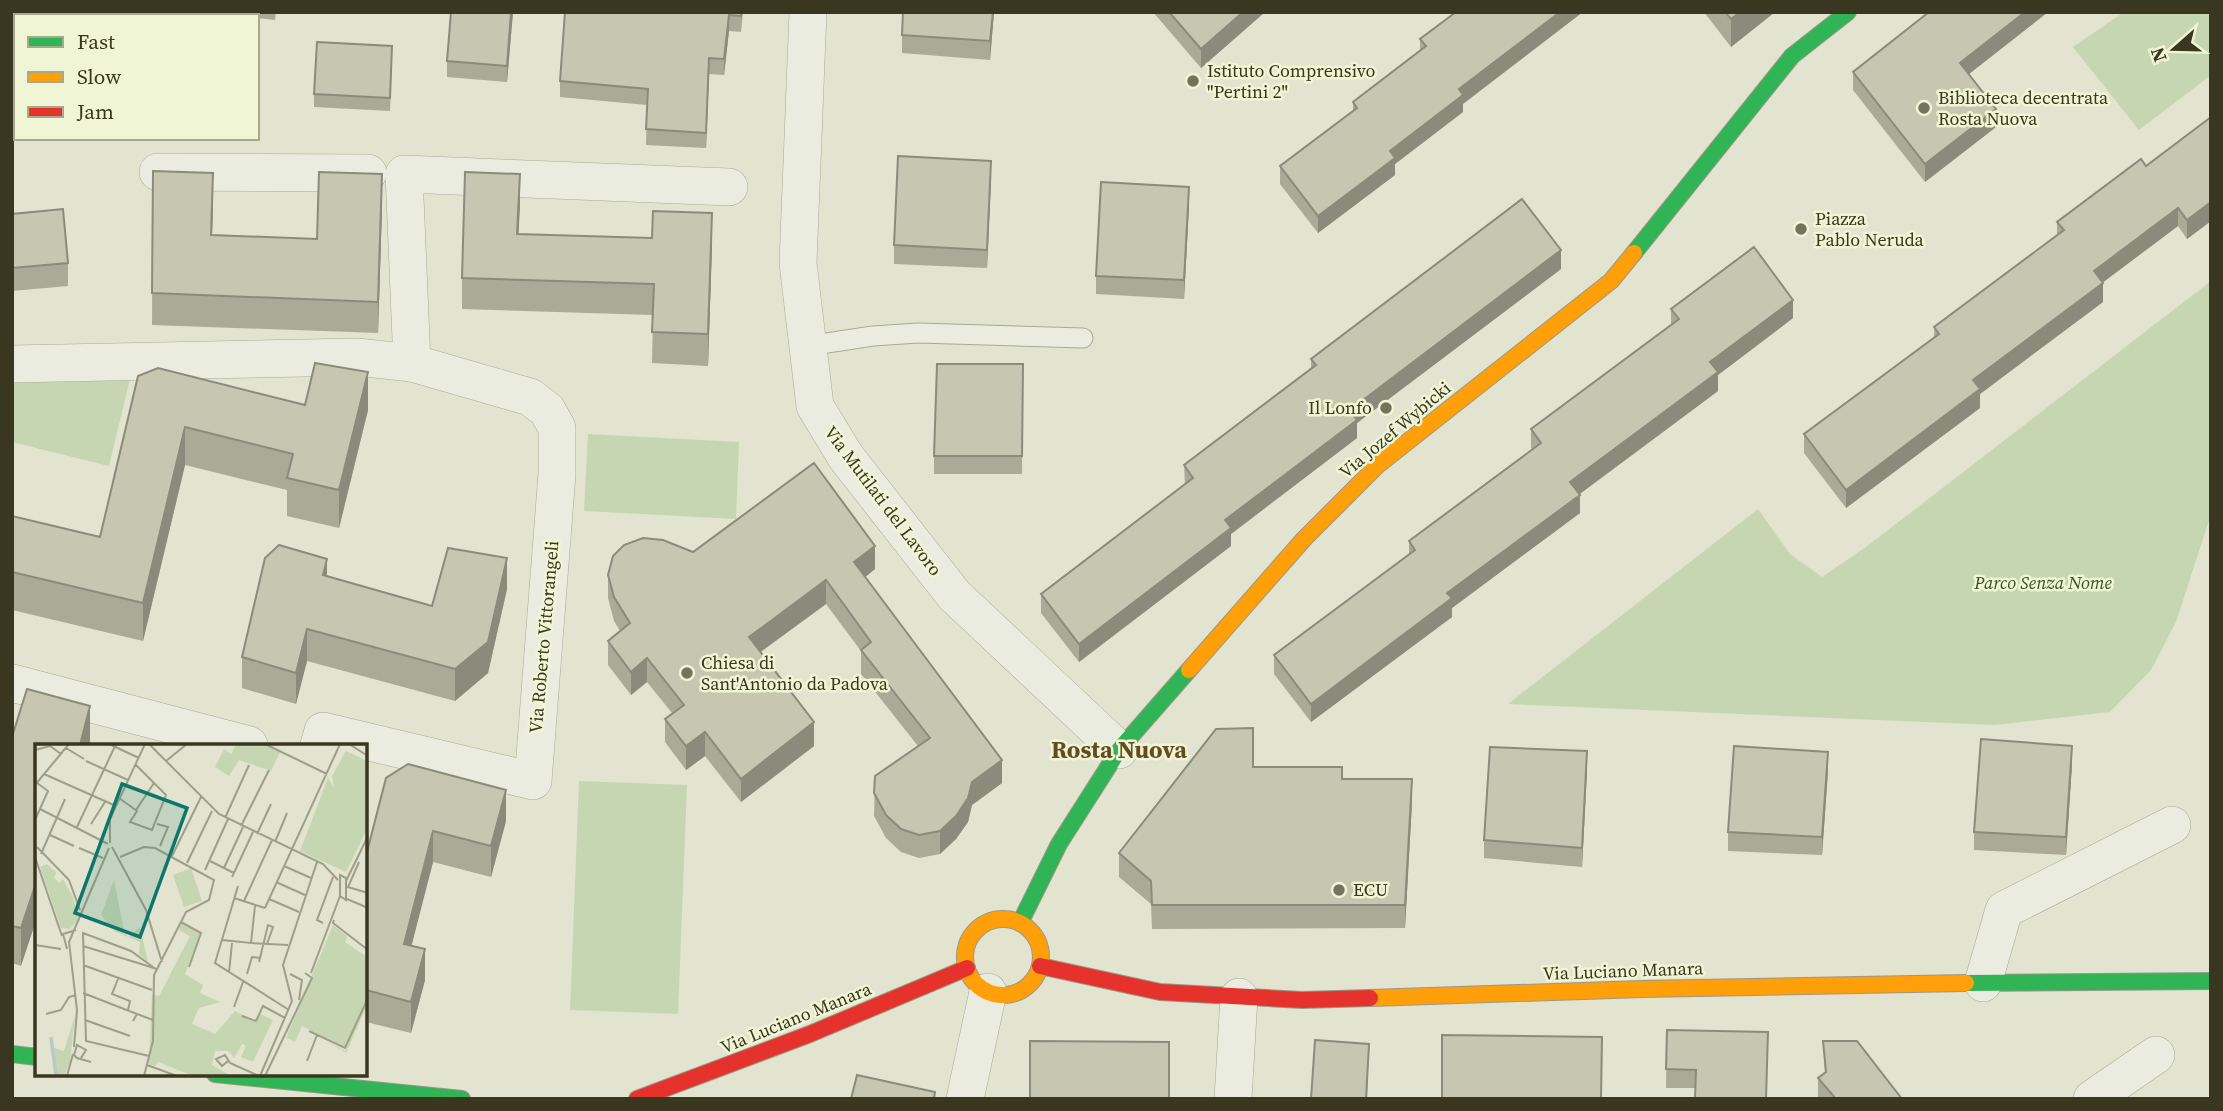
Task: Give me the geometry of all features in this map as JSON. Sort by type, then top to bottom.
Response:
[{"type":"street","name":"Via Mutilati del Lavoro","points":[[808,12],[798,263],[815,406],[846,457],[954,595],[1119,750]]},
{"type":"street","name":"Via Jozef Wybicki","points":[[1020,923],[1059,844],[1119,750],[1304,539],[1378,465],[1611,281],[1792,56],[1849,12]]},
{"type":"street","points":[[158,172],[404,174],[729,187]]},
{"type":"street","points":[[404,174],[412,363]]},
{"type":"street","name":"Via Roberto Vittorangeli","points":[[12,364],[357,357],[412,363],[530,397],[547,410],[557,428],[557,474],[533,781],[323,731],[319,744]]},
{"type":"street","points":[[12,683],[245,744]]},
{"type":"street","points":[[1983,983],[2004,910],[2172,825]]},
{"type":"street","points":[[1009,919],[1031,931],[1038,941],[1040,966],[1036,976],[1020,991],[999,995],[978,980],[965,956],[968,943],[984,924],[1009,919]]},
{"type":"street","name":"Via Luciano Manara","points":[[1040,966],[1160,992],[1302,1000],[1643,989],[2211,981]]},
{"type":"street","points":[[965,1099],[978,980]]},
{"type":"street","name":"Via Luciano Manara","points":[[637,1099],[810,1034],[978,980]]},
{"type":"street","points":[[1233,1099],[1238,997]]},
{"type":"street","points":[[12,1054],[35,1057]]},
{"type":"street","points":[[2092,1099],[2156,1055]]},
{"type":"street","points":[[231,1076],[374,1094],[462,1099]]},
{"type":"lane","points":[[807,346],[873,336],[918,333],[1083,338]]},
{"type":"green space","points":[[2124,12],[2211,12],[2211,75],[2139,130],[2073,47]]},
{"type":"green space","name":"Parco Senza Nome","points":[[2211,281],[2211,514],[2176,622],[2151,670],[2110,712],[1995,725],[1508,704],[1758,509],[1790,554],[1822,577],[1866,547]]},
{"type":"green space","points":[[12,379],[130,379],[109,466],[12,442]]},
{"type":"green space","points":[[588,434],[739,442],[736,519],[584,511]]},
{"type":"green space","points":[[579,781],[687,785],[678,1014],[570,1010]]},
{"type":"building","points":[[451,12],[511,12],[507,66],[447,61]]},
{"type":"building","points":[[565,12],[741,12],[741,16],[729,15],[724,59],[709,58],[706,133],[646,129],[648,89],[560,81]]},
{"type":"building","points":[[903,12],[993,12],[990,41],[902,35]]},
{"type":"building","points":[[1169,12],[1243,12],[1201,49]]},
{"type":"building","points":[[1456,12],[1560,12],[1459,89],[1463,95],[1390,151],[1395,158],[1318,216],[1280,166],[1357,108],[1353,102],[1426,46],[1420,39]]},
{"type":"building","points":[[1725,12],[1740,12],[1731,19]]},
{"type":"building","name":"Biblioteca decentrata Rosta Nuova","points":[[1929,12],[2025,12],[1960,63],[1996,109],[1925,164],[1853,72]]},
{"type":"building","points":[[13,14],[14,96],[12,96]]},
{"type":"building","points":[[317,42],[392,46],[390,98],[314,94]]},
{"type":"building","points":[[2211,117],[2211,202],[2187,220],[2178,208],[2094,271],[2103,283],[1973,380],[1980,389],[1846,490],[1804,434],[1939,334],[1934,327],[2064,230],[2057,222],[2141,159],[2146,166]]},
{"type":"building","points":[[898,156],[991,161],[987,250],[894,245]]},
{"type":"building","points":[[153,171],[213,173],[211,235],[317,239],[319,172],[382,174],[378,302],[152,293]]},
{"type":"building","points":[[465,172],[520,174],[517,234],[652,238],[653,211],[712,213],[708,334],[652,332],[654,284],[462,278]]},
{"type":"building","points":[[1101,182],[1189,187],[1184,280],[1096,276]]},
{"type":"building","points":[[1522,199],[1561,250],[1350,410],[1357,420],[1225,520],[1231,528],[1079,644],[1041,594],[1193,478],[1184,465],[1316,365],[1311,359]]},
{"type":"building","points":[[63,209],[68,263],[12,268],[12,214]]},
{"type":"building","points":[[1754,247],[1793,300],[1710,362],[1718,372],[1570,482],[1580,495],[1447,593],[1452,598],[1311,704],[1274,655],[1415,550],[1409,541],[1541,443],[1531,429],[1679,319],[1671,309]]},
{"type":"building","points":[[315,363],[368,372],[339,490],[287,478],[293,454],[185,427],[143,603],[12,572],[12,516],[100,537],[138,376],[158,368],[305,405]]},
{"type":"building","points":[[937,364],[1023,364],[1022,456],[934,456]]},
{"type":"building","points":[[814,463],[875,546],[854,562],[1002,760],[972,782],[968,798],[956,816],[940,831],[919,835],[901,829],[886,815],[874,793],[875,776],[930,738],[861,650],[871,642],[826,580],[749,637],[814,722],[741,779],[705,732],[686,746],[665,719],[684,705],[647,658],[631,672],[608,641],[630,623],[614,597],[608,575],[613,556],[624,545],[643,538],[663,540],[693,552]]},
{"type":"building","points":[[279,545],[327,559],[323,575],[432,606],[448,548],[507,558],[488,642],[455,669],[307,629],[296,673],[242,657],[265,558]]},
{"type":"building","points":[[27,689],[90,706],[80,744],[35,744],[35,886],[21,928],[12,926],[12,737]]},
{"type":"building","points":[[1253,728],[1253,767],[1342,767],[1342,779],[1412,779],[1405,905],[1152,905],[1151,881],[1119,853],[1216,729]]},
{"type":"building","points":[[1981,739],[2072,746],[2066,837],[1974,832]]},
{"type":"building","points":[[1734,746],[1828,752],[1822,837],[1728,832]]},
{"type":"building","points":[[1490,747],[1587,751],[1582,848],[1484,840]]},
{"type":"building","points":[[408,764],[506,790],[491,846],[433,831],[404,944],[425,949],[411,1002],[368,991],[368,848],[386,778]]},
{"type":"building","points":[[1667,1030],[1768,1032],[1766,1099],[1695,1099],[1696,1070],[1666,1069]]},
{"type":"building","points":[[1442,1035],[1602,1037],[1601,1099],[1442,1099]]},
{"type":"building","points":[[1315,1040],[1369,1044],[1366,1099],[1311,1099]]},
{"type":"building","points":[[1030,1041],[1169,1042],[1169,1099],[1030,1099]]},
{"type":"building","points":[[1823,1041],[1857,1041],[1902,1099],[1836,1099],[1818,1078],[1826,1072]]},
{"type":"building","points":[[857,1075],[935,1092],[934,1099],[851,1099]]},
{"type":"traffic: fast","points":[[1634,253],[1792,56],[1848,12]]},
{"type":"traffic: fast","points":[[1020,923],[1059,844],[1119,750],[1189,670]]},
{"type":"traffic: fast","points":[[1966,983],[2211,981]]},
{"type":"traffic: fast","points":[[12,1054],[35,1057]]},
{"type":"traffic: fast","points":[[235,1076],[462,1099]]},
{"type":"traffic: slow","points":[[1189,670],[1304,539],[1378,465],[1611,281],[1634,253]]},
{"type":"traffic: slow","points":[[1003,919],[1017,922],[1030,930],[1038,943],[1041,957],[1038,971],[1030,984],[1017,992],[1003,995],[989,992],[976,984],[968,971],[965,957],[968,943],[976,930],[989,922],[1003,919]]},
{"type":"traffic: slow","points":[[1370,998],[1643,989],[1966,983]]},
{"type":"traffic: jam","points":[[1040,966],[1160,992],[1302,1000],[1370,998]]},
{"type":"traffic: jam","points":[[637,1099],[810,1034],[967,968]]},
{"type":"place","name":"Istituto Comprensivo \"Pertini 2\"","points":[[1193,81]]},
{"type":"place","name":"Biblioteca decentrata Rosta Nuova","points":[[1924,108]]},
{"type":"place","name":"Piazza Pablo Neruda","points":[[1801,229]]},
{"type":"place","name":"Il Lonfo","points":[[1386,408]]},
{"type":"place","name":"Chiesa di Sant'Antonio da Padova","points":[[687,673]]},
{"type":"place","name":"ECU","points":[[1339,890]]},
{"type":"district","name":"Rosta Nuova","points":[[1119,750]]}]
